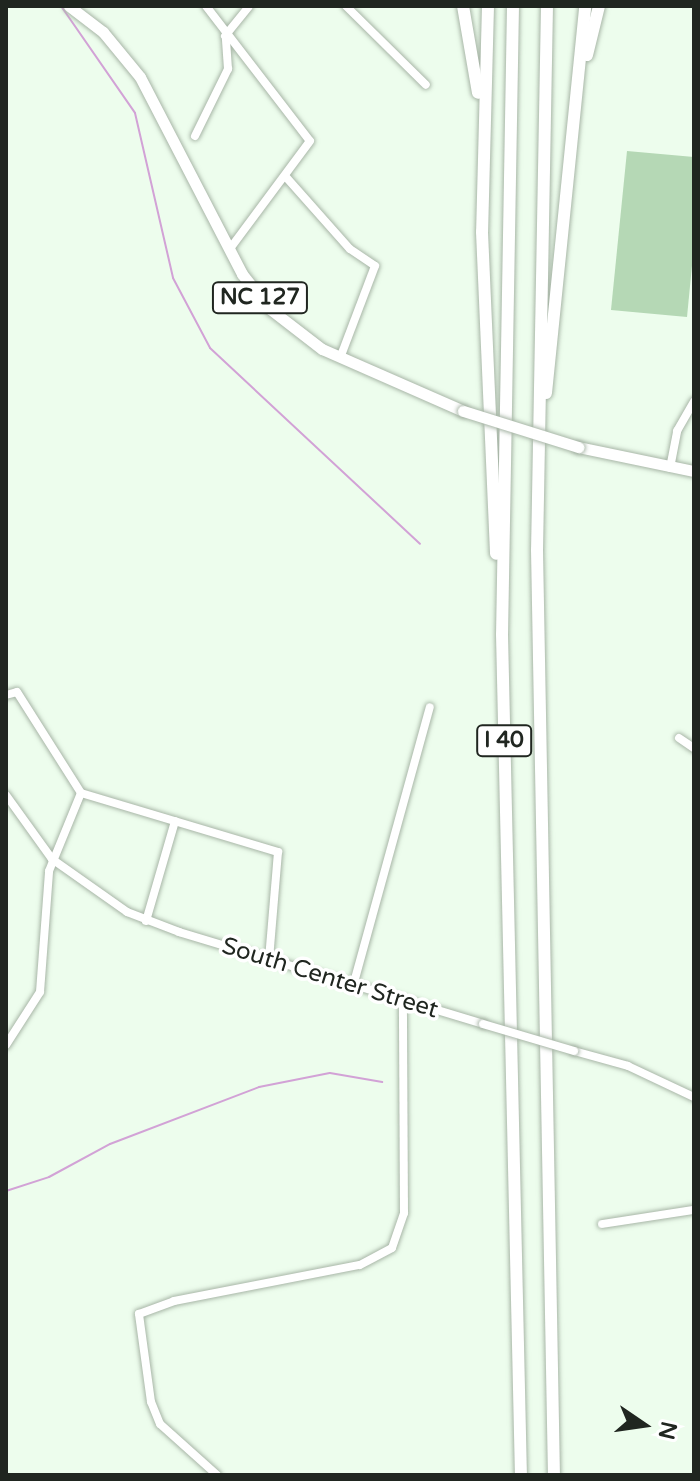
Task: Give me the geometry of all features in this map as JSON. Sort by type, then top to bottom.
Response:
[{"type":"highway","points":[[463,6],[475,57],[482,169],[493,500],[503,607]]},
{"type":"highway","points":[[482,169],[488,6]]},
{"type":"highway","name":"I 40","points":[[513,6],[503,607],[521,1475]]},
{"type":"highway","name":"I 40","points":[[547,6],[539,460],[554,1475]]},
{"type":"highway","points":[[539,460],[585,6]]},
{"type":"highway","points":[[574,117],[599,6]]},
{"type":"main road","name":"NC 127","points":[[73,7],[103,32],[149,92],[229,250],[270,309],[340,358],[463,411],[578,447],[694,471]]},
{"type":"street","points":[[206,6],[225,36],[310,144],[229,250]]},
{"type":"street","points":[[195,136],[228,69],[225,36],[249,6]]},
{"type":"street","points":[[346,6],[426,85]]},
{"type":"street","points":[[286,177],[375,271],[340,358]]},
{"type":"street","points":[[670,468],[677,431],[694,402]]},
{"type":"street","points":[[6,695],[17,692],[81,793],[274,849],[280,857],[269,959]]},
{"type":"street","points":[[353,986],[430,707]]},
{"type":"street","points":[[679,738],[694,748]]},
{"type":"street","points":[[6,1045],[40,992],[52,859],[81,793]]},
{"type":"street","name":"South Center Street","points":[[6,795],[52,859],[100,896],[146,921],[353,986],[628,1066],[694,1097]]},
{"type":"street","points":[[146,921],[175,821]]},
{"type":"street","points":[[217,1475],[183,1450],[160,1424],[151,1402],[139,1314],[174,1301],[360,1265],[379,1259],[398,1240],[404,1213],[403,1001]]},
{"type":"street","points":[[602,1224],[694,1210]]},
{"type":"green space","points":[[627,151],[694,157],[694,245],[687,317],[611,310]]},
{"type":"waterway","points":[[61,6],[135,113],[173,278],[210,348],[420,544]]},
{"type":"waterway","points":[[6,1191],[49,1177],[110,1144],[259,1087],[330,1073],[382,1082]]}]
